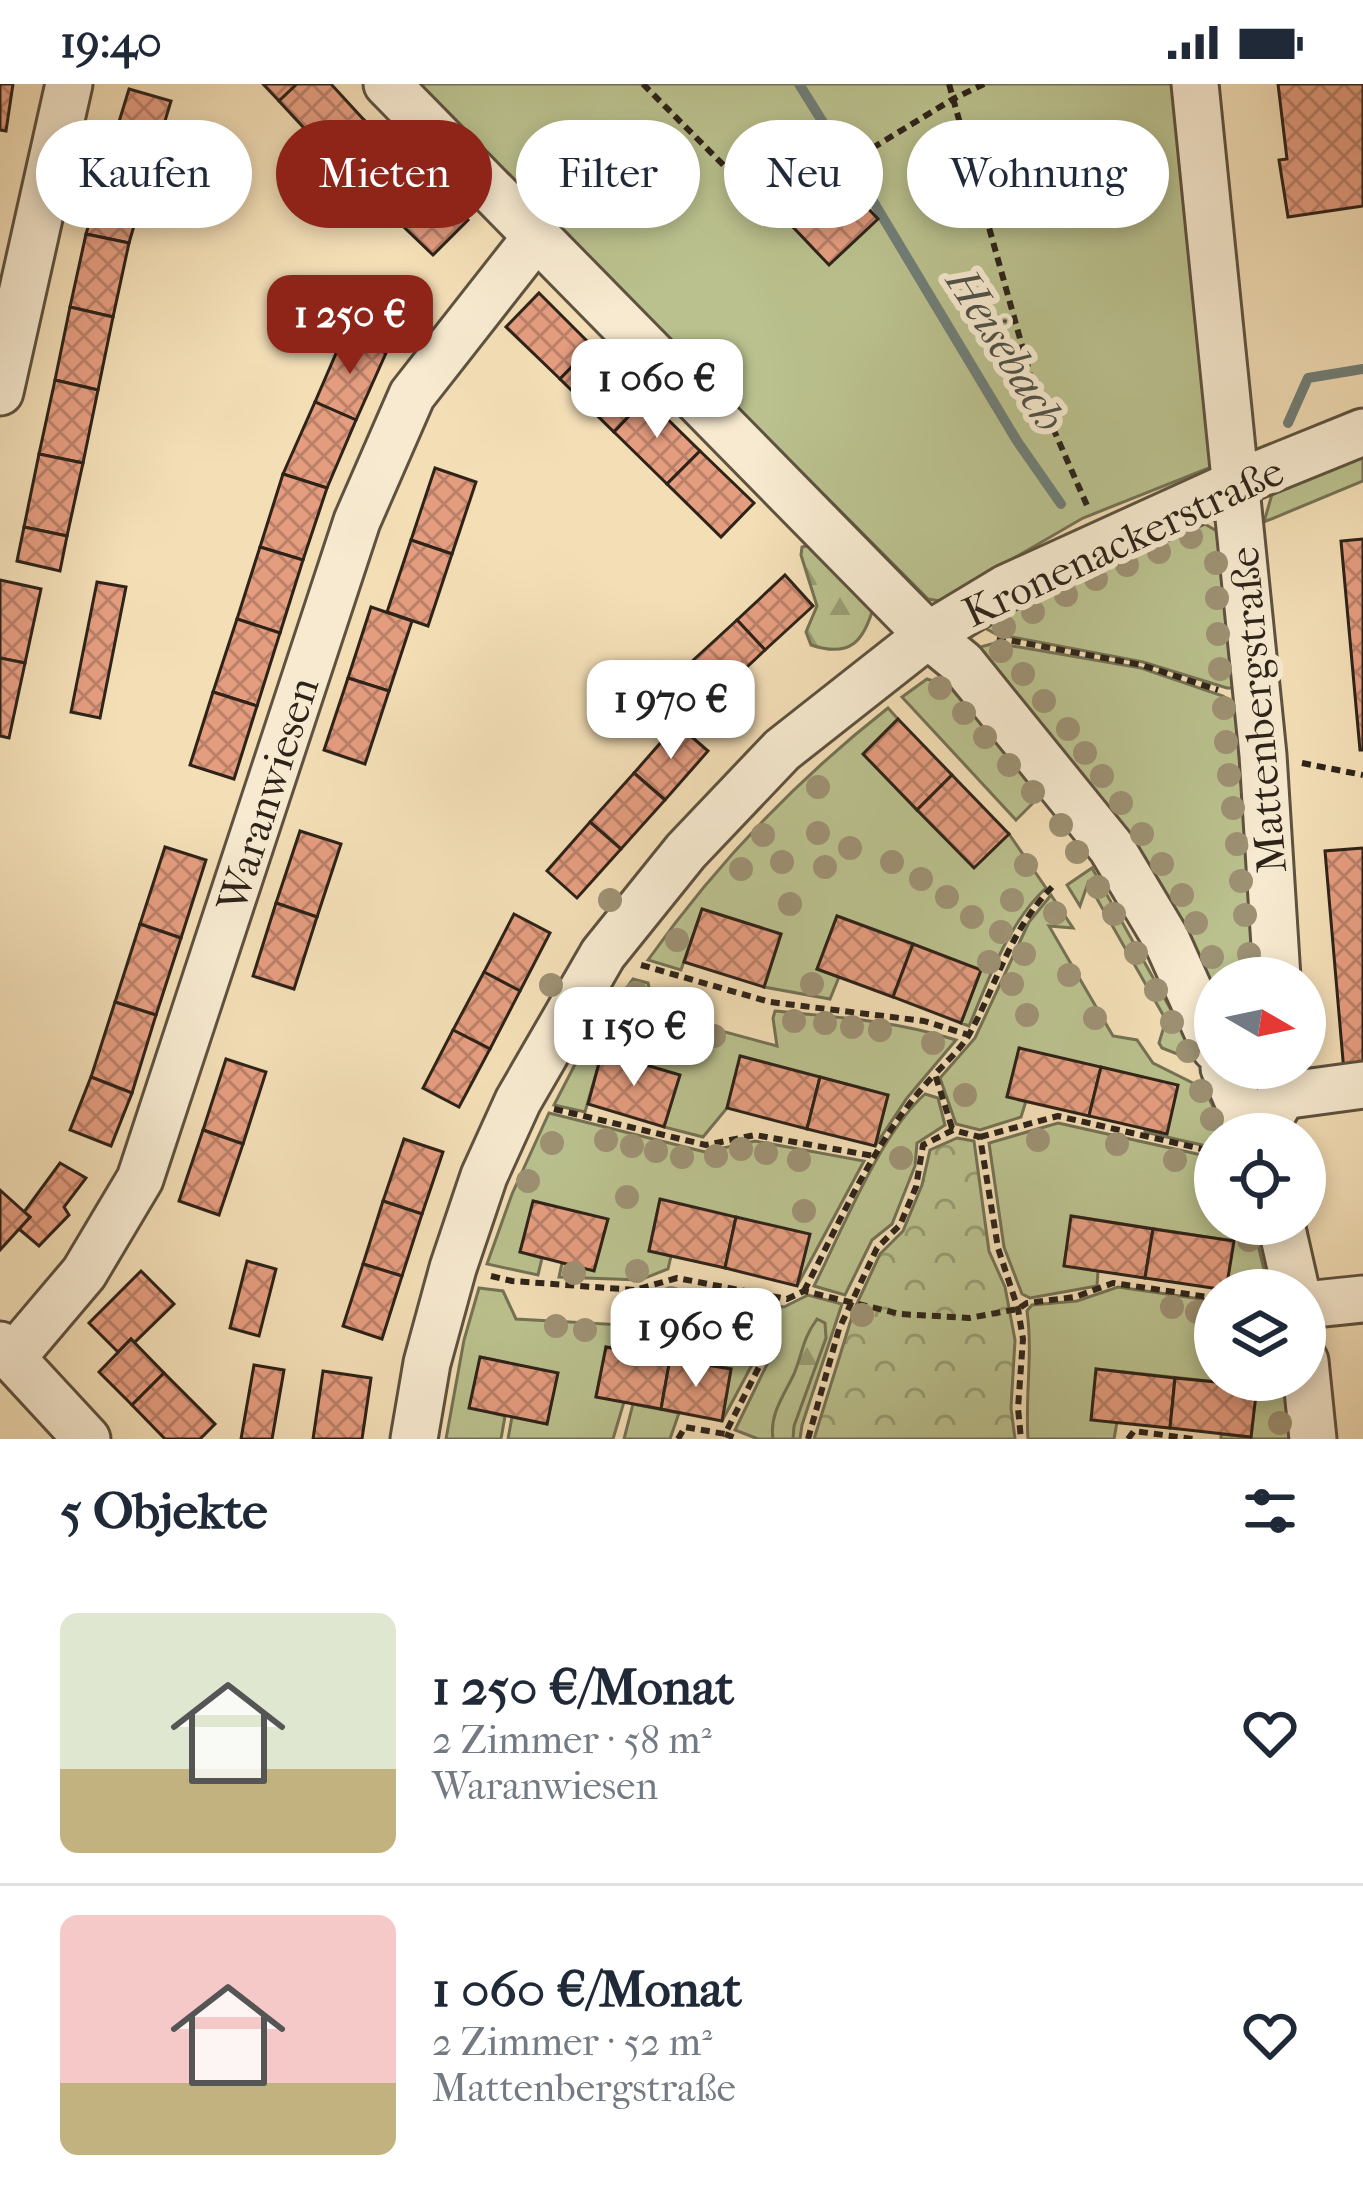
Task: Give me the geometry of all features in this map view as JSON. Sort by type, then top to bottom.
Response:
[{"type":"street","points":[[0,392],[69,84]]},
{"type":"street","points":[[387,84],[928,635],[962,663],[1111,847],[1166,940],[1194,1002]]},
{"type":"street","name":"Mattenbergstraße","points":[[1195,84],[1262,744],[1276,957]]},
{"type":"street","name":"Waranwiesen","points":[[6,1352],[84,1273],[140,1178],[357,521],[412,394],[536,237]]},
{"type":"street","name":"Kronenackerstraße","points":[[413,1439],[427,1363],[453,1268],[484,1176],[518,1101],[603,954],[686,851],[782,749],[928,635],[1006,589],[1237,483],[1363,433]]},
{"type":"street","points":[[1326,1083],[1363,1084]]},
{"type":"street","points":[[1326,1303],[1363,1299]]},
{"type":"street","points":[[6,1352],[87,1439]]},
{"type":"street","points":[[1309,1401],[1312,1439]]},
{"type":"path","points":[[644,84],[770,211],[984,84]]},
{"type":"path","points":[[949,84],[1031,378],[1094,522]]},
{"type":"path","points":[[996,638],[1142,665],[1225,692],[1242,700],[1262,744],[1363,775]]},
{"type":"path","points":[[453,1268],[512,1281],[635,1290],[677,1278],[787,1299],[804,1291],[874,1156],[911,1099],[969,1035],[1031,908],[1055,884]]},
{"type":"path","points":[[603,954],[770,1002],[924,1021],[969,1035]]},
{"type":"path","points":[[935,1074],[952,1130]]},
{"type":"path","points":[[518,1101],[706,1145],[755,1135],[874,1156]]},
{"type":"path","points":[[808,1439],[839,1329],[877,1248],[900,1225],[916,1187],[923,1145],[952,1130],[980,1137],[1058,1116],[1194,1147]]},
{"type":"path","points":[[980,1137],[998,1249],[1023,1339],[1018,1408],[1022,1439]]},
{"type":"path","points":[[804,1291],[899,1314],[969,1318],[1076,1297],[1113,1283],[1194,1295]]},
{"type":"path","points":[[724,1434],[766,1351]]},
{"type":"path","points":[[679,1439],[685,1427],[738,1439]]},
{"type":"path","points":[[1128,1439],[1134,1431],[1193,1439]]},
{"type":"green space","points":[[415,84],[1173,84],[1214,466],[1083,518],[940,601],[928,599],[558,228],[700,228],[700,120],[516,120],[516,185],[492,161],[492,120],[451,120]]},
{"type":"green space","points":[[1363,457],[1363,481],[1264,522],[1272,494]]},
{"type":"green space","points":[[1203,523],[1222,534],[1235,688],[1143,662],[996,634],[983,627],[1028,602]]},
{"type":"green space","points":[[811,545],[874,605],[860,637],[845,648],[811,645],[806,632],[817,606],[801,555],[802,547]]},
{"type":"green space","points":[[995,643],[1141,668],[1235,704],[1255,957],[1195,957],[1129,835],[980,647]]},
{"type":"green space","points":[[927,679],[949,686],[1042,794],[1016,820],[902,697]]},
{"type":"green space","points":[[888,708],[974,867],[1009,834],[1046,888],[1010,935],[969,1026],[961,1023],[981,970],[837,916],[817,969],[839,977],[830,999],[764,987],[781,934],[702,909],[681,970],[648,960],[759,825]]},
{"type":"green space","points":[[1092,868],[1194,1051],[1190,1059],[1159,1043],[1166,1020],[1088,883],[1080,906],[1067,885]]},
{"type":"green space","points":[[1051,895],[1073,928],[1049,926],[1113,1036],[1137,1040],[1153,1063],[1194,1084],[1194,1089],[1205,1089],[1216,1113],[1194,1113],[1194,1143],[1145,1132],[1167,1134],[1020,1048],[1007,1096],[1026,1101],[1021,1117],[980,1130],[956,1124],[940,1078],[975,1038],[1029,922]]},
{"type":"green space","points":[[633,979],[648,983],[655,1013],[777,1046],[775,1011],[889,1024],[956,1040],[907,1098],[875,1146],[888,1095],[741,1056],[727,1108],[703,1137],[664,1127],[679,1075],[602,1053],[585,1112],[554,1105],[584,1047]]},
{"type":"green space","points":[[925,1094],[938,1098],[945,1125],[917,1143],[915,1166],[892,1224],[872,1240],[845,1295],[814,1286],[877,1158]]},
{"type":"green space","points":[[549,1113],[705,1152],[755,1141],[864,1161],[797,1286],[809,1235],[660,1200],[649,1250],[671,1256],[668,1269],[640,1280],[559,1277],[562,1263],[594,1270],[607,1220],[534,1201],[520,1252],[542,1258],[538,1275],[487,1264]]},
{"type":"green space","points":[[1058,1123],[1194,1153],[1194,1235],[1072,1216],[1064,1265],[1098,1271],[1097,1286],[1030,1298],[1022,1294],[1004,1247],[989,1143]]},
{"type":"green space","points":[[957,1138],[974,1141],[989,1251],[1005,1287],[1015,1340],[1011,1408],[1015,1439],[814,1439],[854,1310],[880,1254],[903,1231],[930,1150]]},
{"type":"green space","points":[[1232,1245],[1258,1245],[1264,1269],[1229,1269]]},
{"type":"green space","points":[[1118,1287],[1194,1298],[1194,1379],[1097,1369],[1117,1422],[1114,1439],[1028,1439],[1027,1311],[1032,1305],[1077,1301]]},
{"type":"green space","points":[[479,1288],[503,1291],[516,1319],[640,1326],[633,1299],[675,1289],[784,1307],[808,1295],[842,1304],[800,1439],[758,1439],[735,1430],[774,1350],[761,1348],[722,1421],[731,1369],[606,1347],[596,1396],[624,1402],[613,1439],[508,1439],[512,1417],[547,1424],[557,1374],[481,1357],[470,1407],[505,1416],[501,1439],[446,1439]]},
{"type":"green space","points":[[817,1319],[825,1323],[826,1338],[793,1439],[773,1439],[775,1413]]},
{"type":"green space","points":[[1255,1401],[1287,1401],[1292,1439],[1221,1439],[1221,1434],[1251,1437]]},
{"type":"green space","points":[[633,1404],[679,1413],[670,1439],[624,1439]]},
{"type":"building","points":[[0,84],[13,84],[6,131],[0,130]]},
{"type":"building","points":[[263,84],[297,84],[279,101]]},
{"type":"building","points":[[297,84],[331,84],[364,120],[297,120],[279,101]]},
{"type":"building","points":[[1278,84],[1363,84],[1363,206],[1288,217],[1279,160],[1287,159]]},
{"type":"building","points":[[129,89],[171,101],[165,120],[120,120]]},
{"type":"building","points":[[88,228],[133,228],[129,243],[86,234]]},
{"type":"building","points":[[405,228],[460,228],[433,255]]},
{"type":"building","points":[[794,228],[868,228],[829,265]]},
{"type":"building","points":[[86,234],[129,243],[113,317],[70,307]]},
{"type":"building","points":[[539,293],[592,346],[560,379],[506,327]]},
{"type":"building","points":[[70,307],[113,317],[98,390],[55,380]]},
{"type":"building","points":[[344,335],[386,353],[356,420],[315,402]]},
{"type":"building","points":[[592,346],[646,398],[614,432],[560,379]]},
{"type":"building","points":[[55,380],[98,390],[83,463],[39,454]]},
{"type":"building","points":[[646,398],[700,451],[667,484],[614,432]]},
{"type":"building","points":[[315,402],[356,420],[327,488],[283,474]]},
{"type":"building","points":[[700,451],[754,503],[721,537],[667,484]]},
{"type":"building","points":[[39,454],[83,463],[67,536],[24,527]]},
{"type":"building","points":[[435,468],[476,482],[452,554],[411,540]]},
{"type":"building","points":[[283,474],[327,488],[303,560],[260,547]]},
{"type":"building","points":[[24,527],[67,536],[60,571],[17,561]]},
{"type":"building","points":[[1363,539],[1363,750],[1360,750],[1341,541]]},
{"type":"building","points":[[411,540],[452,554],[428,626],[387,612]]},
{"type":"building","points":[[260,547],[303,560],[280,633],[237,619]]},
{"type":"building","points":[[785,575],[813,606],[765,650],[737,620]]},
{"type":"building","points":[[0,580],[41,589],[25,663],[0,658]]},
{"type":"building","points":[[97,582],[126,587],[100,718],[71,712]]},
{"type":"building","points":[[371,607],[412,621],[389,691],[348,678]]},
{"type":"building","points":[[237,619],[280,633],[257,706],[213,692]]},
{"type":"building","points":[[737,620],[765,650],[717,695],[689,664]]},
{"type":"building","points":[[0,658],[25,663],[9,738],[0,736]]},
{"type":"building","points":[[348,678],[389,691],[365,764],[324,750]]},
{"type":"building","points":[[213,692],[257,706],[234,779],[190,765]]},
{"type":"building","points":[[898,719],[952,775],[917,810],[863,754]]},
{"type":"building","points":[[677,724],[708,751],[665,800],[634,773]]},
{"type":"building","points":[[634,773],[665,800],[621,849],[590,822]]},
{"type":"building","points":[[952,775],[1009,834],[974,868],[917,810]]},
{"type":"building","points":[[590,822],[621,849],[577,898],[547,871]]},
{"type":"building","points":[[300,831],[341,844],[317,917],[276,903]]},
{"type":"building","points":[[165,847],[206,860],[181,938],[140,924]]},
{"type":"building","points":[[1363,848],[1363,1070],[1344,1072],[1325,851]]},
{"type":"building","points":[[276,903],[317,917],[294,989],[253,976]]},
{"type":"building","points":[[702,909],[781,934],[764,987],[684,962]]},
{"type":"building","points":[[514,914],[550,933],[520,991],[484,972]]},
{"type":"building","points":[[837,916],[913,944],[893,997],[817,969]]},
{"type":"building","points":[[140,924],[181,938],[156,1015],[115,1002]]},
{"type":"building","points":[[913,944],[981,970],[961,1023],[893,997]]},
{"type":"building","points":[[484,972],[520,991],[490,1049],[453,1030]]},
{"type":"building","points":[[115,1002],[156,1015],[132,1093],[91,1077]]},
{"type":"building","points":[[453,1030],[490,1049],[459,1107],[423,1088]]},
{"type":"building","points":[[1019,1048],[1101,1067],[1089,1116],[1007,1097]]},
{"type":"building","points":[[602,1052],[680,1075],[664,1127],[588,1104]]},
{"type":"building","points":[[740,1056],[820,1077],[807,1129],[727,1108]]},
{"type":"building","points":[[226,1059],[266,1072],[243,1144],[203,1130]]},
{"type":"building","points":[[1101,1067],[1178,1085],[1167,1134],[1089,1116]]},
{"type":"building","points":[[91,1077],[132,1093],[111,1146],[70,1130]]},
{"type":"building","points":[[820,1077],[888,1095],[875,1146],[807,1129]]},
{"type":"building","points":[[203,1130],[243,1144],[219,1215],[179,1201]]},
{"type":"building","points":[[404,1139],[443,1152],[422,1214],[383,1201]]},
{"type":"building","points":[[60,1163],[86,1178],[64,1207],[69,1215],[39,1246],[19,1229],[30,1217],[24,1212]]},
{"type":"building","points":[[0,1190],[30,1217],[0,1250]]},
{"type":"building","points":[[660,1199],[736,1217],[725,1268],[649,1251]]},
{"type":"building","points":[[383,1201],[422,1214],[402,1276],[363,1264]]},
{"type":"building","points":[[533,1201],[608,1219],[594,1271],[520,1252]]},
{"type":"building","points":[[1071,1216],[1153,1229],[1145,1278],[1064,1266]]},
{"type":"building","points":[[736,1217],[810,1234],[797,1286],[725,1268]]},
{"type":"building","points":[[1153,1229],[1194,1235],[1194,1245],[1233,1245],[1229,1269],[1194,1269],[1194,1285],[1145,1278]]},
{"type":"building","points":[[247,1261],[276,1269],[259,1336],[230,1328]]},
{"type":"building","points":[[363,1264],[402,1276],[382,1339],[343,1326]]},
{"type":"building","points":[[141,1271],[174,1304],[118,1352],[89,1323]]},
{"type":"building","points":[[131,1339],[164,1373],[132,1405],[99,1372]]},
{"type":"building","points":[[606,1347],[670,1359],[661,1409],[596,1397]]},
{"type":"building","points":[[480,1357],[558,1373],[547,1424],[469,1408]]},
{"type":"building","points":[[670,1359],[731,1369],[722,1421],[661,1409]]},
{"type":"building","points":[[254,1365],[284,1370],[272,1439],[241,1439]]},
{"type":"building","points":[[1096,1369],[1175,1378],[1170,1428],[1091,1420]]},
{"type":"building","points":[[323,1371],[371,1378],[362,1439],[313,1439]]},
{"type":"building","points":[[164,1373],[215,1424],[200,1439],[165,1439],[132,1405]]},
{"type":"building","points":[[1175,1378],[1194,1380],[1194,1401],[1255,1401],[1251,1437],[1170,1428]]},
{"type":"waterway","name":"Heisebach","points":[[799,84],[822,120]]},
{"type":"waterway","name":"Heisebach","points":[[883,218],[1017,441],[1061,504]]},
{"type":"waterway","name":"Heisebach","points":[[1288,423],[1308,378],[1363,369]]}]
